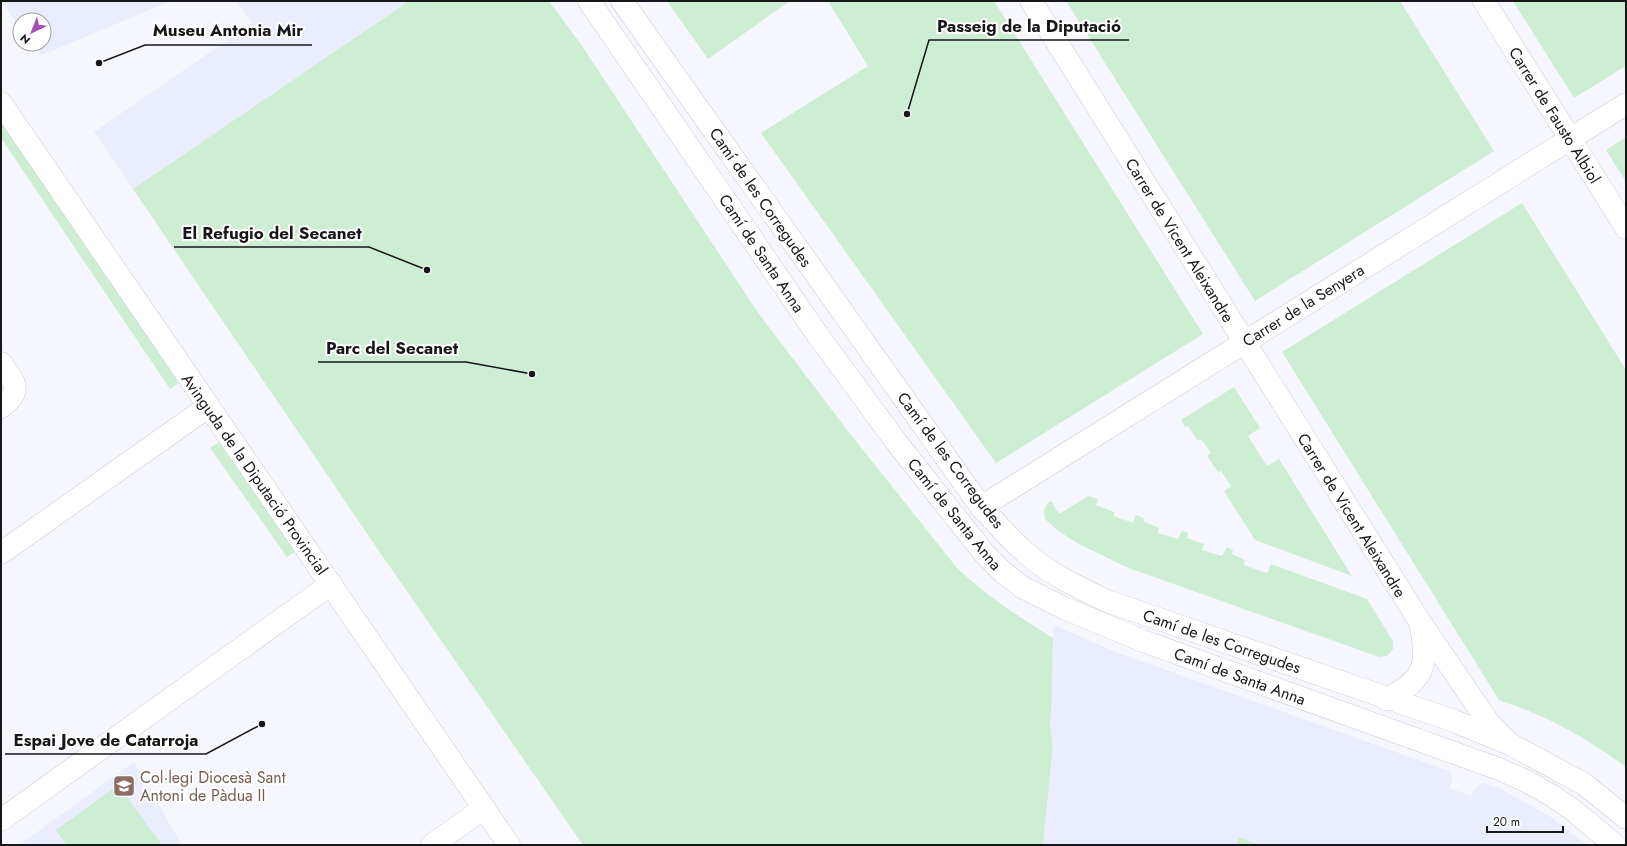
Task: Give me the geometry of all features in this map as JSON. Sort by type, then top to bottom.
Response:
[{"type":"street","name":"Camí de Santa Anna","points":[[589,1],[826,346],[917,469],[984,553],[1004,573],[1022,587],[1064,608],[1101,624],[1144,641],[1466,756],[1528,782],[1573,810],[1615,845]]},
{"type":"street","name":"Camí de les Corregudes","points":[[622,1],[981,507],[1009,537],[1033,559],[1067,581],[1108,601],[1386,699],[1454,721],[1510,744],[1584,784],[1626,818]]},
{"type":"street","name":"Carrer de Vicent Aleixandre","points":[[1031,1],[1420,622],[1489,723],[1510,744]]},
{"type":"street","name":"Carrer de Fausto Albiol","points":[[1484,1],[1626,228]]},
{"type":"street","name":"Avinguda de la Diputació Provincial","points":[[1,104],[509,845]]},
{"type":"street","name":"Carrer de la Senyera","points":[[981,507],[1626,104]]},
{"type":"street","points":[[1,362],[15,383],[16,388],[12,399],[1,407]]},
{"type":"street","points":[[1,553],[209,406]]},
{"type":"street","points":[[1,820],[331,584]]},
{"type":"street","name":"Carrer de Vicent Aleixandre","points":[[1386,699],[1402,691],[1416,681],[1422,670],[1425,655],[1420,622]]},
{"type":"street","points":[[432,845],[484,808]]},
{"type":"shaded area","points":[[1,1],[171,1],[52,51],[52,12],[12,12],[12,17]]},
{"type":"shaded area","points":[[236,1],[409,1],[133,189],[94,132],[252,23]]},
{"type":"shaded area","points":[[37,52],[50,52],[40,56]]},
{"type":"shaded area","points":[[1056,626],[1116,652],[1449,771],[1453,779],[1450,788],[1471,796],[1474,789],[1483,783],[1499,788],[1548,815],[1587,845],[1043,845],[1053,745],[1050,724],[1053,629]]},
{"type":"shaded area","name":"Col·legi Diocesà Sant Antoni de Pàdua II","points":[[134,762],[182,845],[19,845]]},
{"type":"green space","points":[[409,1],[549,1],[580,43],[759,314],[851,435],[957,568],[1004,606],[1053,638],[1050,724],[1053,745],[1043,845],[583,845],[381,554],[133,189]]},
{"type":"green space","points":[[667,1],[790,1],[708,59]]},
{"type":"green space","points":[[828,1],[994,1],[1203,334],[996,463],[761,133],[868,66]]},
{"type":"green space","points":[[1066,1],[1400,1],[1494,151],[1255,301]]},
{"type":"green space","points":[[1513,1],[1626,1],[1626,66],[1574,98]]},
{"type":"green space","points":[[1,121],[179,383],[170,389],[1,138]]},
{"type":"green space","points":[[1626,137],[1626,182],[1606,150]]},
{"type":"green space","points":[[1522,203],[1626,370],[1626,767],[1596,746],[1565,728],[1533,713],[1499,700],[1282,352]]},
{"type":"green space","points":[[1234,387],[1260,428],[1248,436],[1267,466],[1279,459],[1352,576],[1255,540],[1224,491],[1231,486],[1221,471],[1218,472],[1207,456],[1211,453],[1201,439],[1198,441],[1188,426],[1185,427],[1181,420]]},
{"type":"green space","points":[[219,442],[296,551],[287,557],[210,448]]},
{"type":"green space","points":[[1088,496],[1098,499],[1096,505],[1114,512],[1114,516],[1133,523],[1136,515],[1144,518],[1143,521],[1159,528],[1158,533],[1178,539],[1182,531],[1188,533],[1187,538],[1204,544],[1202,550],[1222,556],[1227,547],[1233,550],[1232,554],[1245,560],[1244,565],[1267,573],[1271,564],[1367,599],[1393,641],[1393,649],[1387,656],[1379,657],[1126,567],[1077,543],[1057,530],[1045,519],[1045,508],[1051,501],[1059,514]]},
{"type":"green space","points":[[118,785],[162,845],[67,845],[56,830]]},
{"type":"green space","points":[[1239,837],[1259,845],[1236,845]]},
{"type":"place","name":"Museu Antonia Mir","points":[[99,63]]},
{"type":"place","name":"Passeig de la Diputació","points":[[907,114]]},
{"type":"place","name":"El Refugio del Secanet","points":[[427,270]]},
{"type":"place","name":"Parc del Secanet","points":[[532,374]]},
{"type":"place","name":"Espai Jove de Catarroja","points":[[262,724]]},
{"type":"place","name":"Col·legi Diocesà Sant Antoni de Pàdua II","points":[[124,786]]}]
